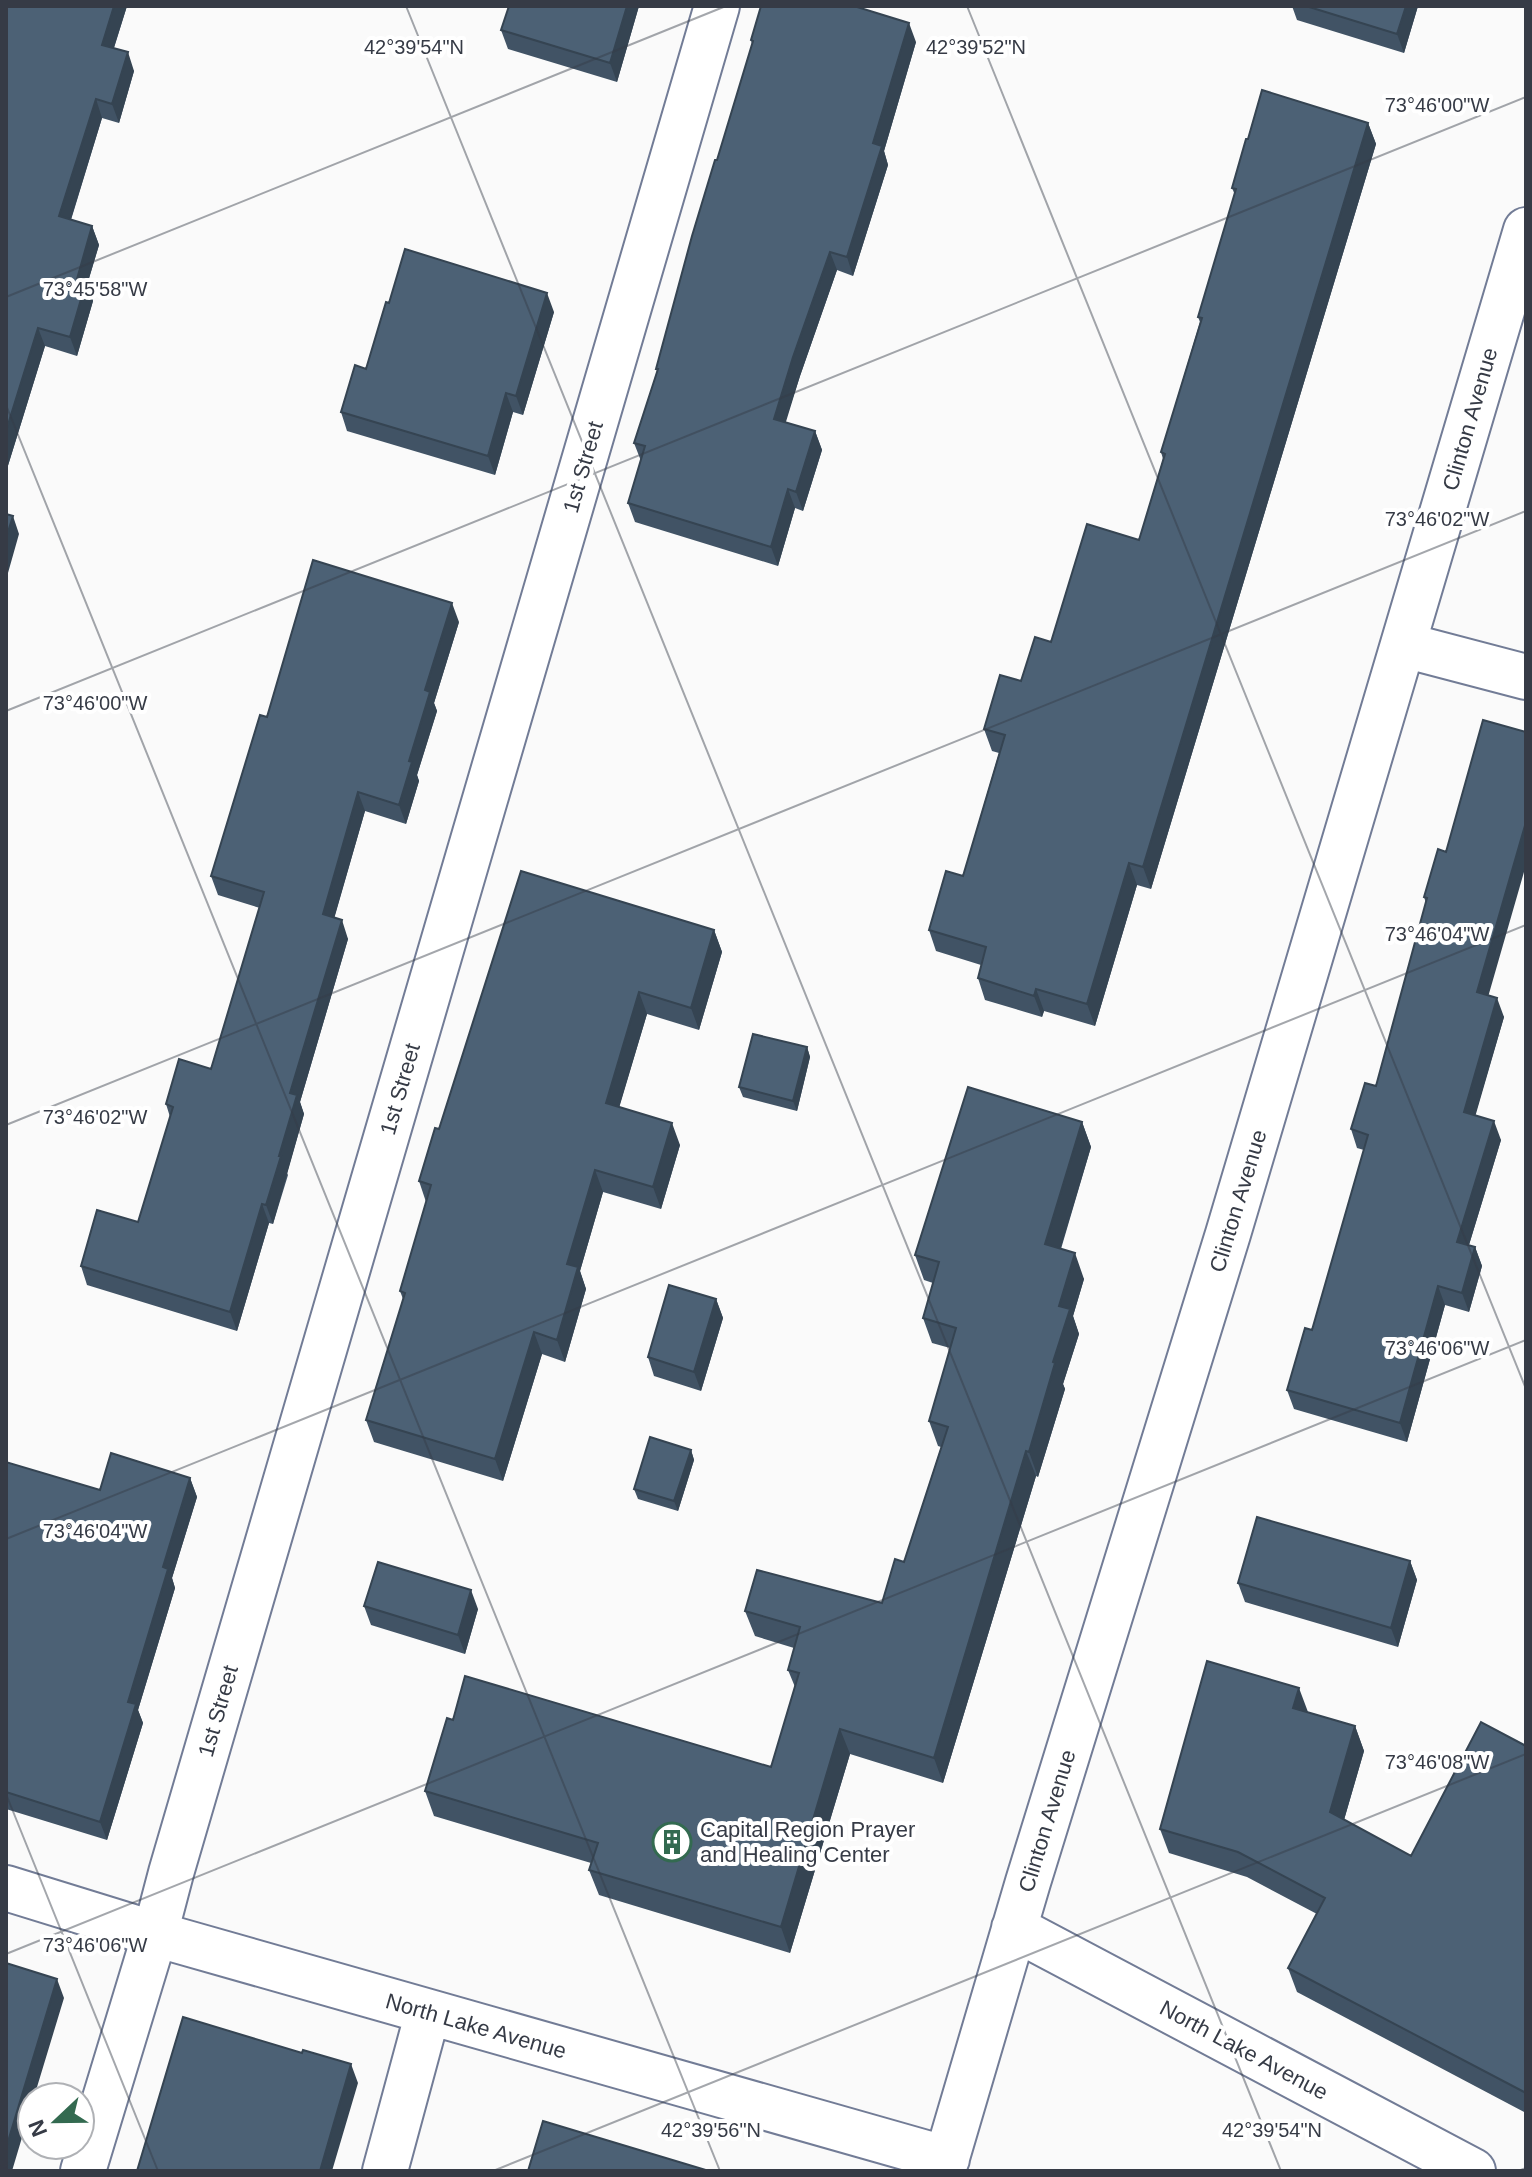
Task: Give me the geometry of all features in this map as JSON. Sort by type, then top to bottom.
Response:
[{"type":"street","name":"1st Street","points":[[83,2171],[155,1934],[717,6]]},
{"type":"street","name":"Clinton Avenue","points":[[945,2165],[1014,1928],[1228,1234],[1404,645],[1516,300],[1526,230]]},
{"type":"street","points":[[1404,645],[1526,677]]},
{"type":"street","name":"North Lake Avenue","points":[[6,1888],[945,2165]]},
{"type":"street","name":"North Lake Avenue","points":[[1014,1928],[1473,2171]]},
{"type":"street","points":[[385,2171],[428,2012]]},
{"type":"building","points":[[6,6],[114,6],[102,45],[128,52],[112,104],[96,99],[59,216],[92,226],[77,279],[86,282],[70,337],[38,328],[6,431]]},
{"type":"building","points":[[509,6],[627,6],[610,63],[501,30]]},
{"type":"building","points":[[761,6],[854,6],[909,23],[873,143],[882,146],[847,257],[830,252],[774,419],[815,431],[796,492],[788,489],[771,547],[628,503],[645,446],[634,443]]},
{"type":"building","points":[[1306,6],[1406,6],[1397,34]]},
{"type":"building","points":[[1262,90],[1368,123],[1143,867],[1129,863],[1087,1004],[1036,989],[1034,996],[978,978],[986,947],[929,930],[946,871],[963,876],[1005,735],[984,729],[1000,675],[1021,681],[1035,637],[1051,642],[1087,524],[1139,540],[1165,454],[1161,452],[1202,318],[1198,317],[1236,189],[1232,188]]},
{"type":"building","points":[[405,249],[547,293],[516,396],[506,393],[488,456],[341,412],[355,365],[366,369]]},
{"type":"building","points":[[6,514],[13,516],[6,538]]},
{"type":"building","points":[[313,560],[452,603],[425,690],[430,692],[399,805],[358,792],[323,914],[342,920],[290,1093],[297,1095],[281,1156],[266,1205],[262,1204],[230,1312],[81,1266],[97,1210],[138,1222],[173,1107],[166,1104],[179,1059],[211,1069],[264,892],[211,876],[260,715],[267,717]]},
{"type":"building","points":[[1483,720],[1526,732],[1526,822],[1477,992],[1497,998],[1464,1112],[1494,1121],[1457,1242],[1475,1247],[1462,1293],[1438,1286],[1400,1423],[1287,1390],[1305,1328],[1312,1330],[1368,1135],[1351,1129],[1365,1083],[1376,1086],[1438,849],[1446,852]]},
{"type":"building","points":[[521,871],[714,930],[691,1008],[639,992],[606,1103],[672,1123],[653,1187],[595,1170],[567,1264],[578,1267],[557,1340],[534,1332],[495,1459],[366,1420],[405,1293],[400,1291],[431,1185],[419,1181],[435,1128],[439,1129]]},
{"type":"building","points":[[753,1034],[807,1047],[793,1101],[739,1087]]},
{"type":"building","points":[[968,1087],[1082,1122],[1045,1244],[1075,1253],[1059,1306],[1070,1309],[934,1758],[840,1729],[781,1927],[589,1870],[598,1843],[425,1791],[447,1718],[453,1720],[465,1676],[771,1767],[799,1673],[788,1670],[800,1627],[745,1611],[757,1570],[882,1603],[895,1559],[904,1562],[948,1427],[929,1421],[956,1328],[923,1318],[939,1262],[915,1255]]},
{"type":"building","points":[[669,1285],[716,1299],[694,1372],[648,1357]]},
{"type":"building","points":[[650,1437],[691,1450],[674,1501],[634,1489]]},
{"type":"building","points":[[111,1453],[190,1478],[163,1567],[168,1569],[128,1702],[136,1704],[100,1822],[6,1792],[6,1462],[100,1490]]},
{"type":"building","points":[[1257,1517],[1410,1561],[1391,1628],[1238,1583]]},
{"type":"building","points":[[378,1562],[471,1590],[458,1635],[364,1606]]},
{"type":"building","points":[[1207,1661],[1299,1688],[1293,1708],[1355,1726],[1330,1812],[1411,1856],[1481,1722],[1526,1746],[1526,2093],[1288,1968],[1325,1898],[1238,1852],[1160,1829]]},
{"type":"building","points":[[6,1963],[57,1979],[26,2081],[16,2081],[16,2115],[6,2148]]},
{"type":"building","points":[[183,2017],[302,2053],[303,2050],[351,2064],[320,2171],[137,2171]]},
{"type":"building","points":[[543,2121],[709,2171],[528,2171]]},
{"type":"place","name":"Capital Region Prayer and Healing Center","points":[[672,1842]]}]
